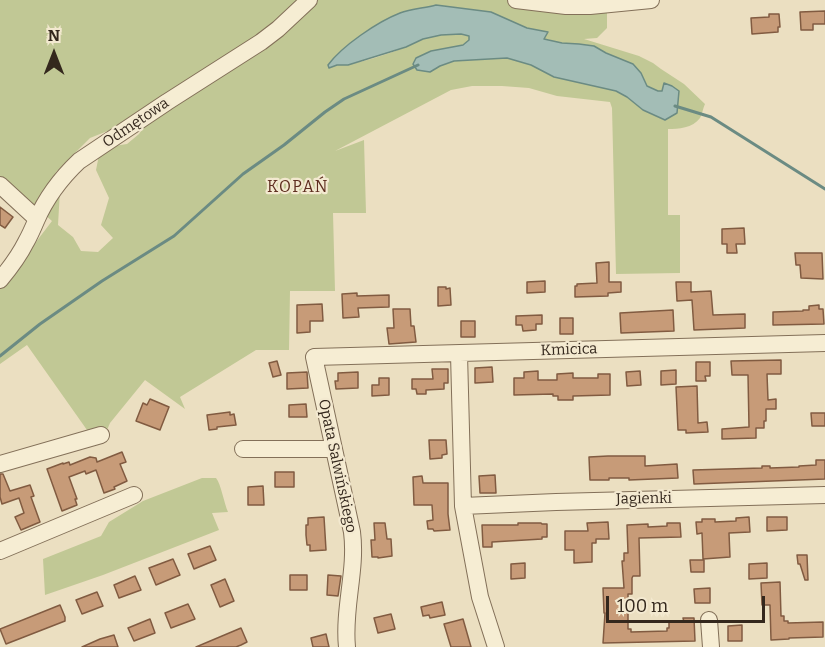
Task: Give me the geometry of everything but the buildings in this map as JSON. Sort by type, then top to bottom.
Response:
[{"type":"street","name":"Odmętowa","points":[[0,280],[14,263],[27,241],[57,183],[79,161],[261,42],[309,0]]},
{"type":"street","points":[[516,0],[566,6],[651,0]]},
{"type":"street","points":[[0,185],[37,219]]},
{"type":"street","name":"Kmicica","points":[[314,357],[825,343]]},
{"type":"street","points":[[459,354],[463,506],[480,597],[496,647]]},
{"type":"street","name":"Opata Salwińskiego","points":[[314,357],[354,547],[348,608],[348,647]]},
{"type":"street","points":[[0,464],[101,435]]},
{"type":"street","points":[[243,449],[334,449]]},
{"type":"street","points":[[0,551],[134,495]]},
{"type":"street","name":"Jagienki","points":[[463,506],[825,495]]},
{"type":"street","points":[[709,620],[711,647]]},
{"type":"green space","points":[[0,0],[622,0],[607,9],[607,28],[597,38],[584,39],[639,56],[653,63],[684,84],[705,104],[700,118],[693,124],[668,129],[668,215],[680,215],[680,273],[616,274],[610,102],[557,96],[529,88],[472,86],[451,90],[335,151],[364,140],[366,213],[333,213],[335,291],[290,291],[289,350],[256,350],[180,397],[185,409],[145,380],[110,423],[107,430],[87,430],[27,345],[0,364],[0,289],[52,221],[0,176]],"holes":[[[436,5],[491,12],[527,28],[548,32],[543,39],[593,47],[628,62],[640,72],[647,86],[662,91],[664,83],[664,120],[643,110],[616,91],[554,77],[531,65],[507,58],[454,61],[430,72],[431,51],[463,45],[470,40],[469,36],[464,35],[446,34],[428,37],[372,59],[337,65],[345,49],[385,21],[401,13]],[[148,121],[139,134],[127,144],[108,147],[99,155],[96,170],[109,198],[101,225],[113,238],[98,252],[81,251],[73,237],[58,225],[60,190],[53,181],[56,172],[90,138],[120,126]]]},
{"type":"green space","points":[[202,478],[216,478],[221,489],[228,512],[212,513],[219,530],[45,595],[43,559],[101,536],[109,522],[143,501]]},
{"type":"water","points":[[436,5],[491,12],[527,28],[548,32],[544,39],[594,46],[633,64],[641,73],[647,86],[662,91],[664,83],[679,91],[677,113],[665,120],[643,110],[616,91],[554,77],[531,65],[507,58],[454,61],[430,72],[417,70],[413,64],[416,58],[431,51],[463,45],[469,40],[469,36],[461,34],[423,39],[406,47],[348,65],[329,68],[328,65],[342,50],[381,22],[404,12]]},
{"type":"waterway","points":[[0,356],[40,324],[102,281],[174,236],[243,174],[325,112],[344,99],[418,65]]},
{"type":"waterway","points":[[675,106],[711,117],[825,189]]},
{"type":"district","name":"KOPAŃ","points":[[298,188]]}]
